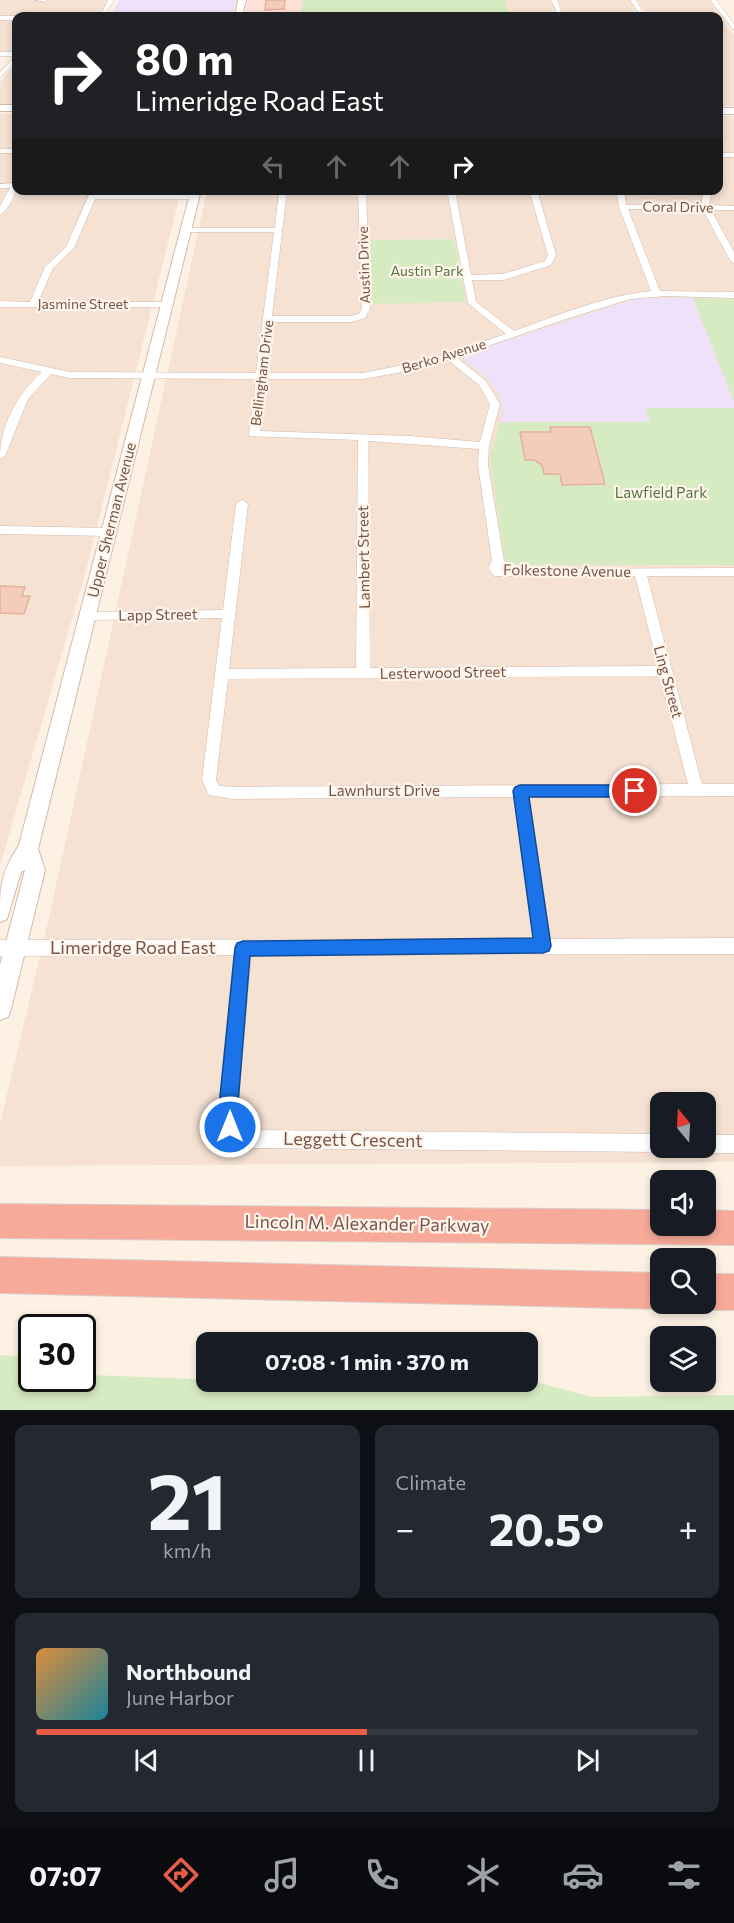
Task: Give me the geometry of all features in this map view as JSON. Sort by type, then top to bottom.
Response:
[{"type":"highway","name":"Lincoln M. Alexander Parkway","points":[[0,1221],[734,1228]]},
{"type":"highway","points":[[0,1275],[650,1291]]},
{"type":"highway","points":[[716,1292],[734,1292]]},
{"type":"main road","name":"Upper Sherman Avenue","points":[[0,912],[12,868],[28,849],[195,195]]},
{"type":"main road","name":"Upper Sherman Avenue","points":[[0,1009],[8,948],[35,870],[28,849]]},
{"type":"street","points":[[38,0],[45,0]]},
{"type":"street","points":[[713,0],[722,12]]},
{"type":"street","points":[[723,13],[734,28]]},
{"type":"street","points":[[726,17],[734,18]]},
{"type":"street","points":[[0,76],[12,61]]},
{"type":"street","points":[[0,213],[12,193]]},
{"type":"street","points":[[33,304],[49,267],[70,248],[94,195]]},
{"type":"street","name":"Bellingham Drive","points":[[283,195],[254,434],[484,446]]},
{"type":"street","name":"Austin Drive","points":[[268,319],[352,320],[362,316],[366,309],[362,195]]},
{"type":"street","points":[[452,195],[472,303],[512,334]]},
{"type":"street","points":[[467,278],[504,277],[548,263],[552,255],[534,195]]},
{"type":"street","points":[[621,195],[623,207],[657,295]]},
{"type":"street","points":[[707,195],[705,207],[730,247],[734,260]]},
{"type":"street","name":"Coral Drive","points":[[623,207],[734,208]]},
{"type":"street","points":[[185,230],[279,230]]},
{"type":"street","name":"Berko Avenue","points":[[0,360],[70,375],[363,376],[398,370],[629,297],[734,295]]},
{"type":"street","name":"Jasmine Street","points":[[0,304],[166,304]]},
{"type":"street","name":"Folkestone Avenue","points":[[448,355],[483,384],[495,404],[484,446],[483,465],[498,561],[495,568],[498,573],[734,572]]},
{"type":"street","points":[[0,453],[23,397],[32,384],[48,371]]},
{"type":"street","name":"Lambert Street","points":[[363,438],[363,674]]},
{"type":"street","name":"Lawnhurst Drive","points":[[242,504],[209,780],[214,791],[233,793],[734,790]]},
{"type":"street","points":[[0,530],[110,532]]},
{"type":"street","name":"Ling Street","points":[[640,572],[697,791]]},
{"type":"street","name":"Lapp Street","points":[[87,616],[228,614]]},
{"type":"street","name":"Lesterwood Street","points":[[221,674],[665,671]]},
{"type":"street","points":[[520,791],[543,946]]},
{"type":"street","name":"Limeridge Road East","points":[[8,948],[734,946]]},
{"type":"street","name":"Leggett Crescent","points":[[243,948],[228,1116],[231,1130],[239,1137],[246,1139],[650,1143]]},
{"type":"street","points":[[716,1144],[734,1144]]},
{"type":"shaded area","points":[[0,0],[106,0],[100,12],[12,12],[12,17],[0,16]]},
{"type":"shaded area","points":[[119,0],[236,0],[233,12],[113,12]]},
{"type":"shaded area","points":[[248,0],[303,0],[301,12],[246,12]]},
{"type":"shaded area","points":[[504,0],[549,0],[554,12],[509,12]]},
{"type":"shaded area","points":[[558,0],[629,0],[635,12],[563,12]]},
{"type":"shaded area","points":[[637,0],[708,0],[717,12],[646,12]]},
{"type":"shaded area","points":[[0,19],[12,20],[12,51],[0,52]]},
{"type":"shaded area","points":[[723,20],[734,35],[734,106],[723,106]]},
{"type":"shaded area","points":[[12,68],[12,104],[0,104],[0,82]]},
{"type":"shaded area","points":[[0,114],[12,114],[12,195],[180,195],[85,574],[0,866]]},
{"type":"shaded area","points":[[723,116],[734,116],[734,1162],[0,1166],[0,1124],[48,922],[206,195],[723,195]]},
{"type":"shaded area","points":[[637,298],[693,298],[734,402],[734,408],[647,408],[651,422],[500,422],[503,413],[500,396],[489,380],[463,359],[463,355]]},
{"type":"green space","points":[[303,0],[504,0],[508,12],[301,12]]},
{"type":"green space","name":"Austin Park","points":[[454,239],[466,302],[371,304],[369,240]]},
{"type":"green space","points":[[693,298],[734,299],[734,402]]},
{"type":"green space","name":"Lawfield Park","points":[[646,408],[734,408],[734,565],[514,565],[507,562],[504,557],[490,458],[500,422],[650,422]]},
{"type":"green space","points":[[0,1355],[18,1356],[18,1392],[96,1392],[96,1375],[196,1379],[196,1392],[538,1392],[538,1383],[593,1397],[734,1395],[734,1410],[0,1410]]},
{"type":"building","points":[[266,0],[285,0],[284,9],[265,10]]},
{"type":"building","points":[[550,427],[590,427],[605,484],[562,485],[560,474],[544,474],[542,465],[534,460],[525,460],[520,432],[551,432]]},
{"type":"building","points":[[0,586],[25,587],[22,596],[30,596],[24,614],[0,613]]},
{"type":"route","points":[[230,1127],[228,1116],[243,948],[543,946],[520,791],[635,791]]}]
